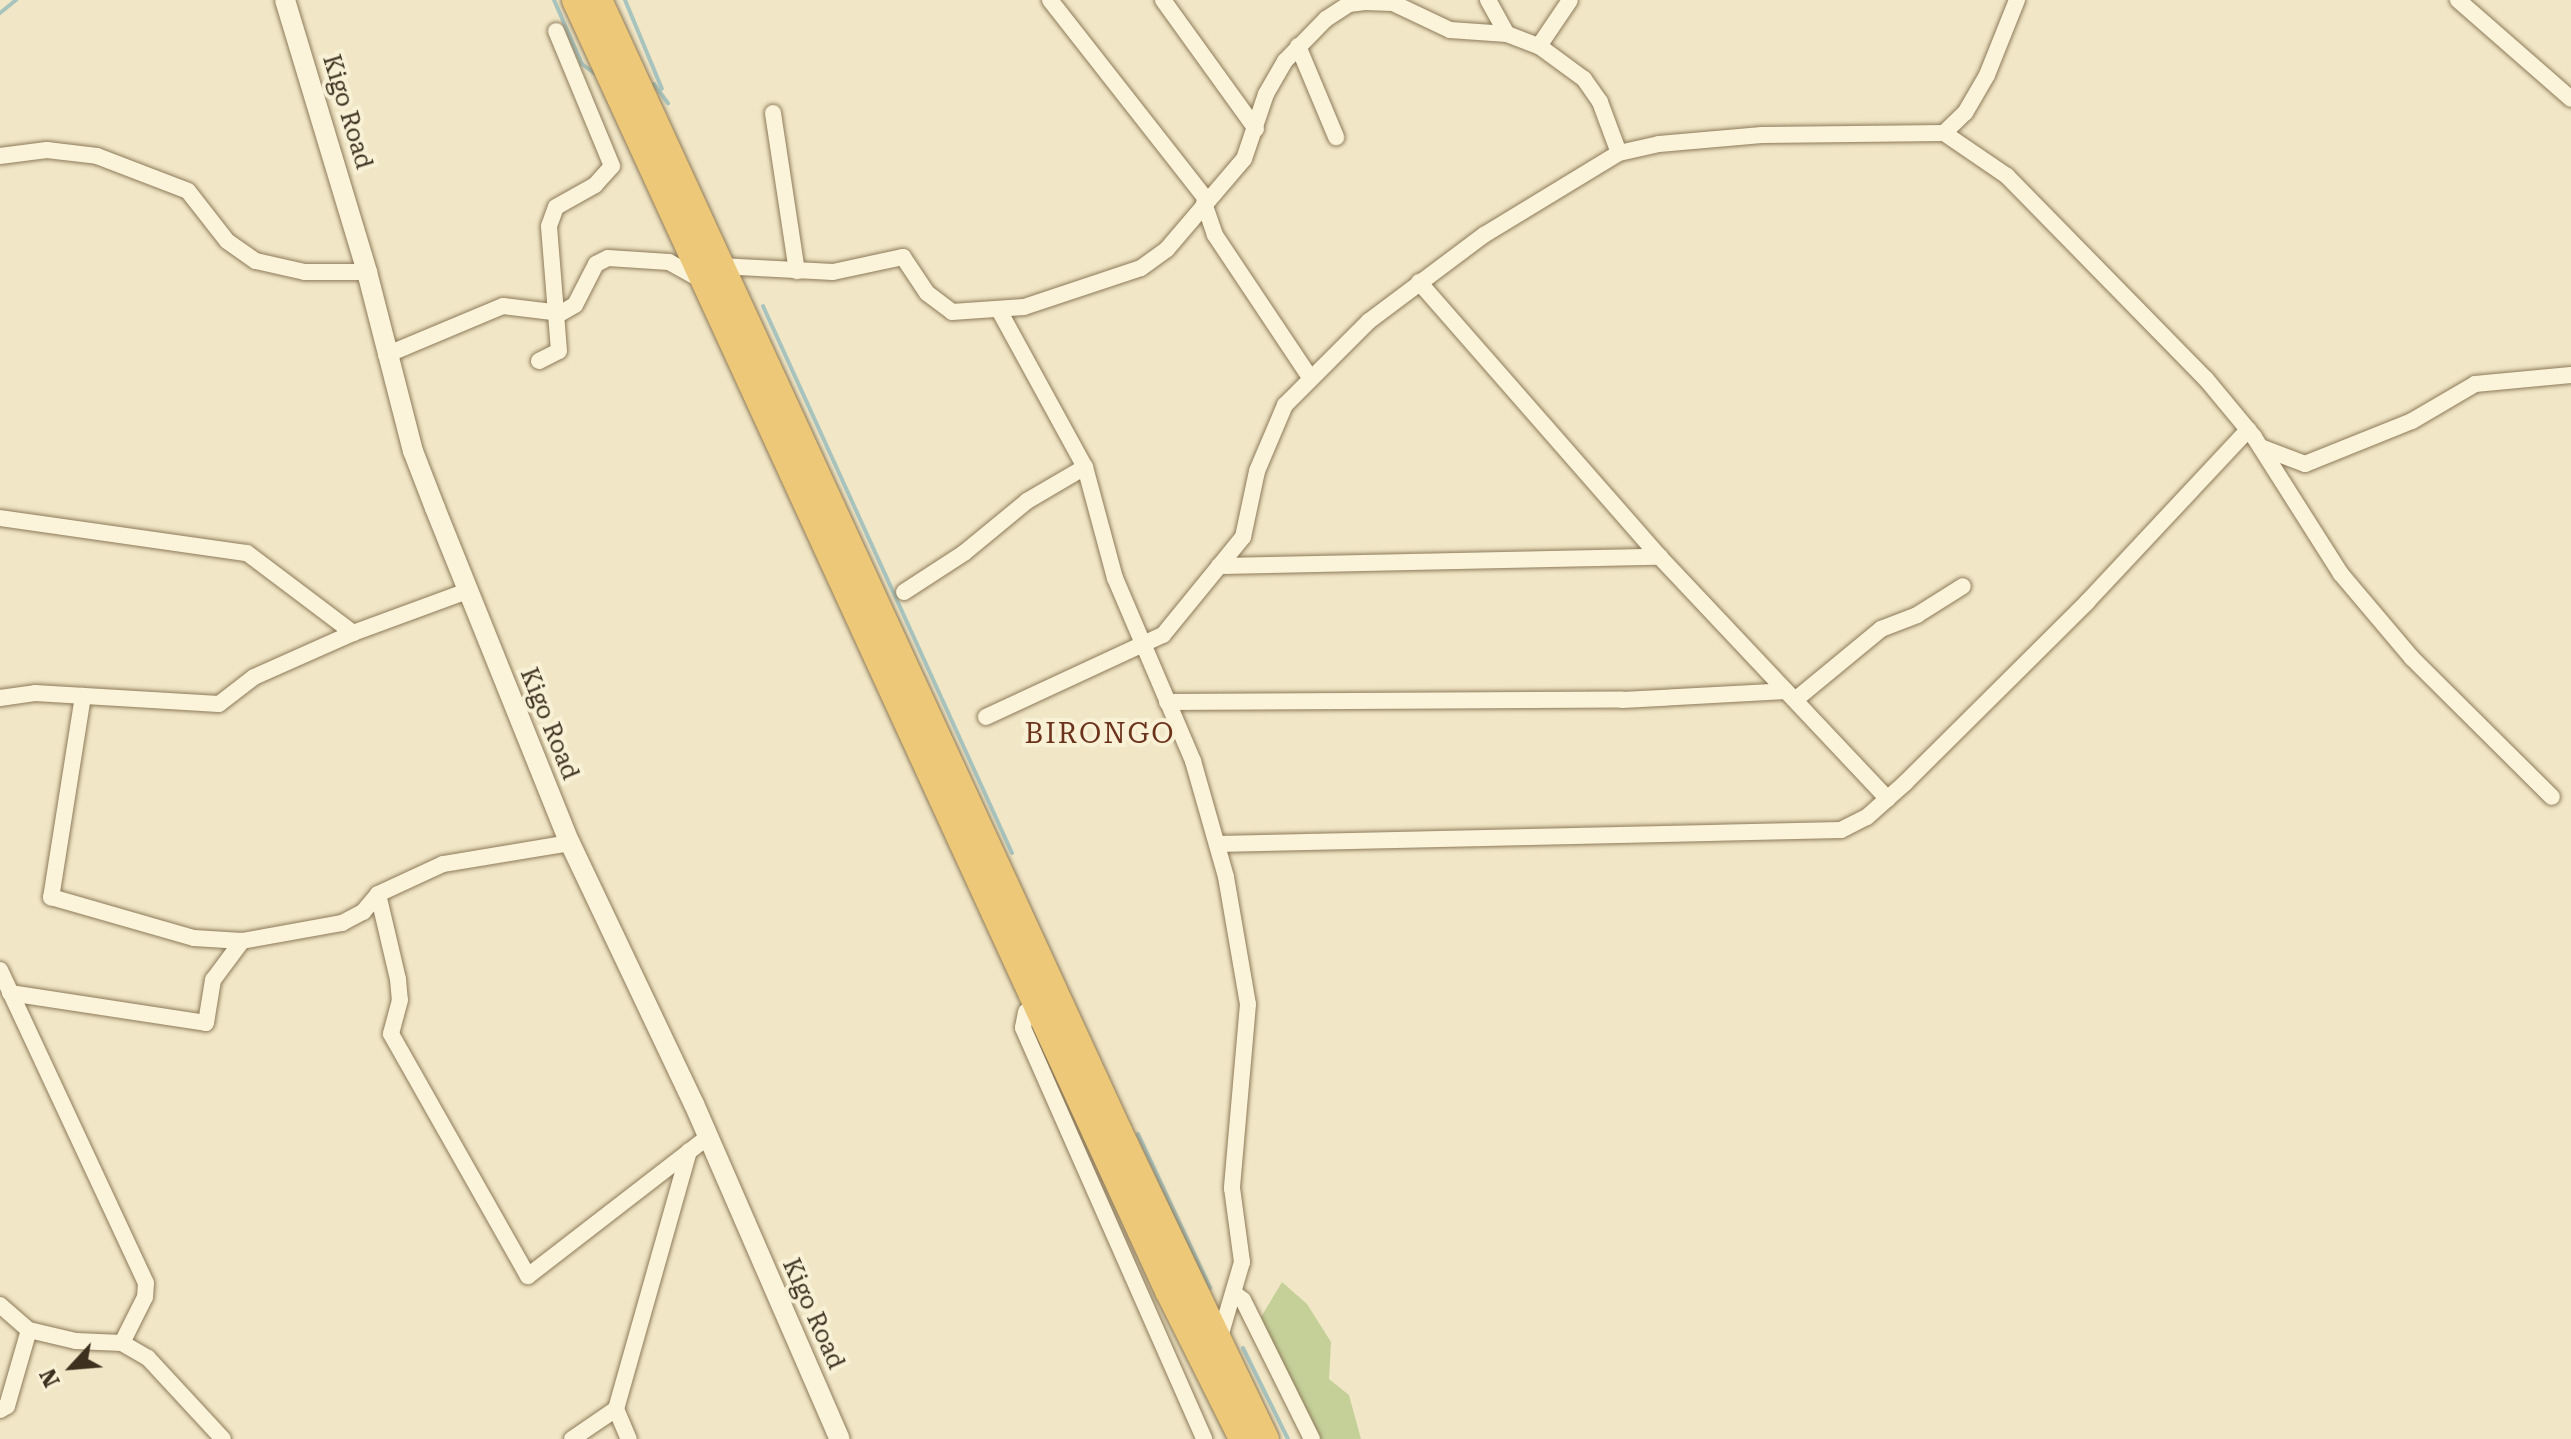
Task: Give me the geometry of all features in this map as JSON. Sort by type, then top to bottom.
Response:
[{"type":"highway","points":[[575,0],[679,224],[713,274],[734,296],[1266,1439]]},
{"type":"highway","points":[[599,0],[713,274],[1036,1003],[1242,1439]]},
{"type":"street","name":"Kigo Road","points":[[285,0],[367,272],[413,451],[570,843],[708,1137],[840,1439]]},
{"type":"street","points":[[1050,0],[1206,202],[1215,235],[1309,376]]},
{"type":"street","points":[[1163,0],[1256,129]]},
{"type":"street","points":[[1488,0],[1507,34]]},
{"type":"street","points":[[1539,46],[1570,0]]},
{"type":"street","points":[[1944,133],[1965,113],[1987,75],[2017,0]]},
{"type":"street","points":[[2458,0],[2571,99]]},
{"type":"street","points":[[386,355],[503,306],[555,315],[575,305],[601,260],[669,262],[713,274],[756,269],[842,272],[903,257],[940,306],[952,312],[1000,312],[1141,268],[1167,249],[1244,159],[1274,77],[1298,46],[1338,10],[1365,2],[1393,3],[1450,30],[1507,34],[1539,46],[1584,79],[1600,102],[1619,153]]},
{"type":"street","points":[[539,361],[559,351],[549,226],[556,207],[595,185],[612,166],[556,31]]},
{"type":"street","points":[[1298,46],[1336,137]]},
{"type":"street","points":[[773,113],[797,271]]},
{"type":"street","points":[[986,717],[1099,661],[1144,647],[1163,635],[1243,537],[1273,428],[1309,376],[1419,282],[1484,235],[1619,153],[1689,139],[1944,133],[2007,176],[2181,352],[2260,446],[2341,574],[2412,658],[2552,797]]},
{"type":"street","points":[[0,156],[47,150],[97,156],[188,191],[227,241],[256,261],[305,272],[367,272]]},
{"type":"street","points":[[669,262],[679,224]]},
{"type":"street","points":[[734,296],[756,269]]},
{"type":"street","points":[[1419,282],[1660,557],[1888,799]]},
{"type":"street","points":[[1000,312],[1085,467],[1115,578],[1193,761],[1217,844],[1248,1004],[1232,1188],[1242,1262],[1219,1340]]},
{"type":"street","points":[[2260,446],[2305,464],[2412,421],[2475,384],[2571,375]]},
{"type":"street","points":[[1217,844],[1841,830],[1888,799],[2087,602],[2248,430]]},
{"type":"street","points":[[904,592],[964,553],[1027,501],[1085,467]]},
{"type":"street","points":[[0,518],[247,553],[353,633]]},
{"type":"street","points":[[1219,566],[1660,557]]},
{"type":"street","points":[[1167,702],[1790,696],[1881,629],[1917,615],[1963,586]]},
{"type":"street","points":[[0,698],[35,693],[219,704],[254,677],[353,633],[467,591]]},
{"type":"street","points":[[83,696],[51,897],[194,938],[242,941],[342,923],[363,912],[378,894],[443,864],[570,843]]},
{"type":"street","points":[[378,894],[400,1000],[391,1034],[439,1126],[528,1276],[708,1137]]},
{"type":"street","points":[[10,993],[206,1023],[213,980],[242,941]]},
{"type":"street","points":[[0,970],[147,1286],[122,1343]]},
{"type":"street","points":[[1036,1003],[1026,1012],[1023,1028],[1146,1318],[1204,1439]]},
{"type":"street","points":[[629,1439],[616,1409],[689,1151]]},
{"type":"street","points":[[1196,1293],[1216,1300],[1235,1294]]},
{"type":"street","points":[[1235,1294],[1243,1300],[1312,1439]]},
{"type":"street","points":[[0,1305],[29,1330],[76,1341],[122,1343],[166,1374],[223,1439]]},
{"type":"street","points":[[0,1410],[7,1406],[29,1330]]},
{"type":"street","points":[[572,1439],[616,1409]]},
{"type":"green space","points":[[1282,1282],[1307,1304],[1331,1342],[1329,1379],[1349,1395],[1361,1439],[1314,1439],[1258,1322]]},
{"type":"waterway","points":[[0,13],[16,0]]},
{"type":"waterway","points":[[554,0],[582,64],[594,73]]},
{"type":"waterway","points":[[625,0],[662,89]]},
{"type":"waterway","points":[[654,84],[668,103]]},
{"type":"waterway","points":[[763,306],[1012,853]]},
{"type":"waterway","points":[[1138,1134],[1210,1288]]},
{"type":"waterway","points":[[1243,1348],[1288,1439]]},
{"type":"district","name":"BIRONGO","points":[[1100,734]]}]
